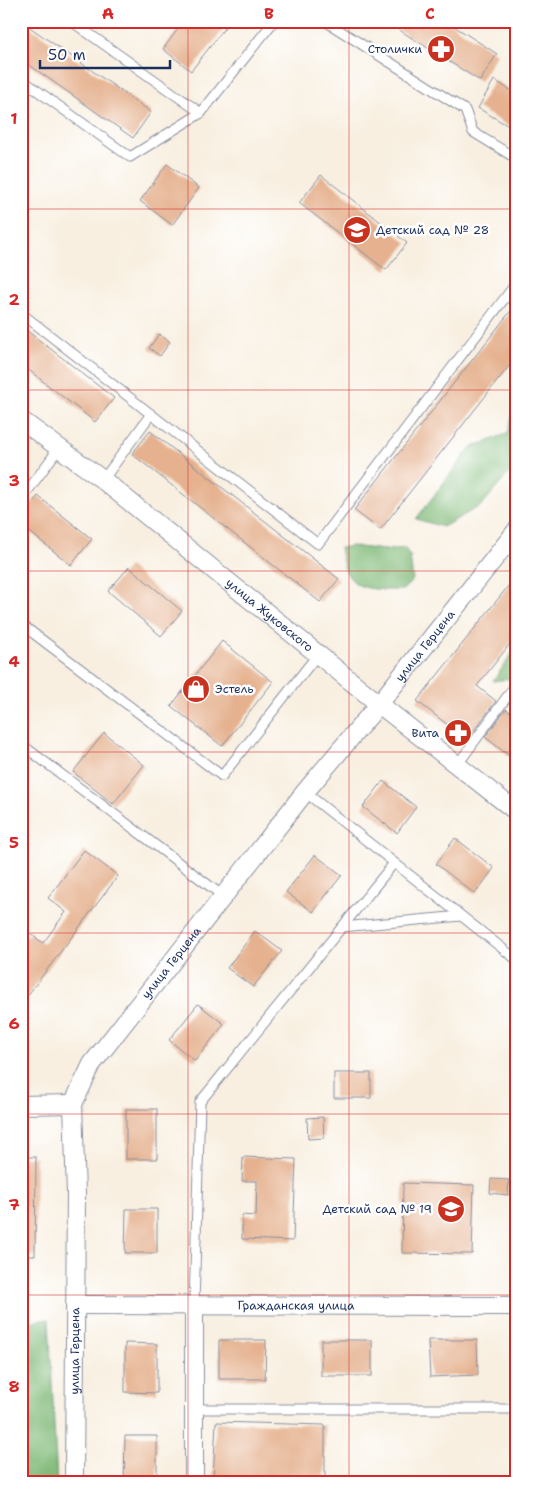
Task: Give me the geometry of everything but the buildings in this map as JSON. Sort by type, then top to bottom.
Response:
[{"type":"street","name":"улица Жуковского","points":[[21,420],[103,480],[379,704],[517,812]]},
{"type":"street","name":"улица Герцена","points":[[74,1483],[76,1194],[74,1104],[92,1064],[305,792],[379,704],[517,530]]},
{"type":"street","points":[[21,1105],[74,1104]]},
{"type":"street","name":"Гражданская улица","points":[[75,1305],[517,1306]]},
{"type":"street","points":[[194,1305],[194,1483]]},
{"type":"lane","points":[[71,21],[83,25],[201,113]]},
{"type":"lane","points":[[21,79],[130,157],[201,113],[274,21]]},
{"type":"lane","points":[[325,21],[465,110],[473,132],[517,158]]},
{"type":"lane","points":[[21,313],[318,544],[517,282]]},
{"type":"lane","points":[[103,480],[151,414]]},
{"type":"lane","points":[[21,500],[60,448]]},
{"type":"lane","points":[[21,624],[222,776],[318,654]]},
{"type":"lane","points":[[458,764],[517,683]]},
{"type":"lane","points":[[21,744],[223,896]]},
{"type":"lane","points":[[305,792],[517,960]]},
{"type":"lane","points":[[194,1305],[200,1102],[394,863]]},
{"type":"lane","points":[[342,927],[461,916]]},
{"type":"lane","points":[[194,1409],[517,1409]]},
{"type":"green space","points":[[517,397],[517,464],[482,505],[443,527],[416,519],[470,448],[508,433]]},
{"type":"green space","points":[[352,546],[385,550],[405,548],[410,556],[413,580],[403,590],[377,589],[357,584],[345,570],[340,548]]},
{"type":"green space","points":[[517,647],[517,673],[508,679],[493,681]]},
{"type":"green space","points":[[49,1319],[57,1483],[21,1483],[21,1323]]},
{"type":"place","name":"Столички","points":[[441,49]]},
{"type":"place","name":"Детский сад № 28","points":[[357,230]]},
{"type":"place","name":"Эстель","points":[[196,689]]},
{"type":"place","name":"Вита","points":[[458,733]]},
{"type":"place","name":"Детский сад № 19","points":[[451,1209]]}]
